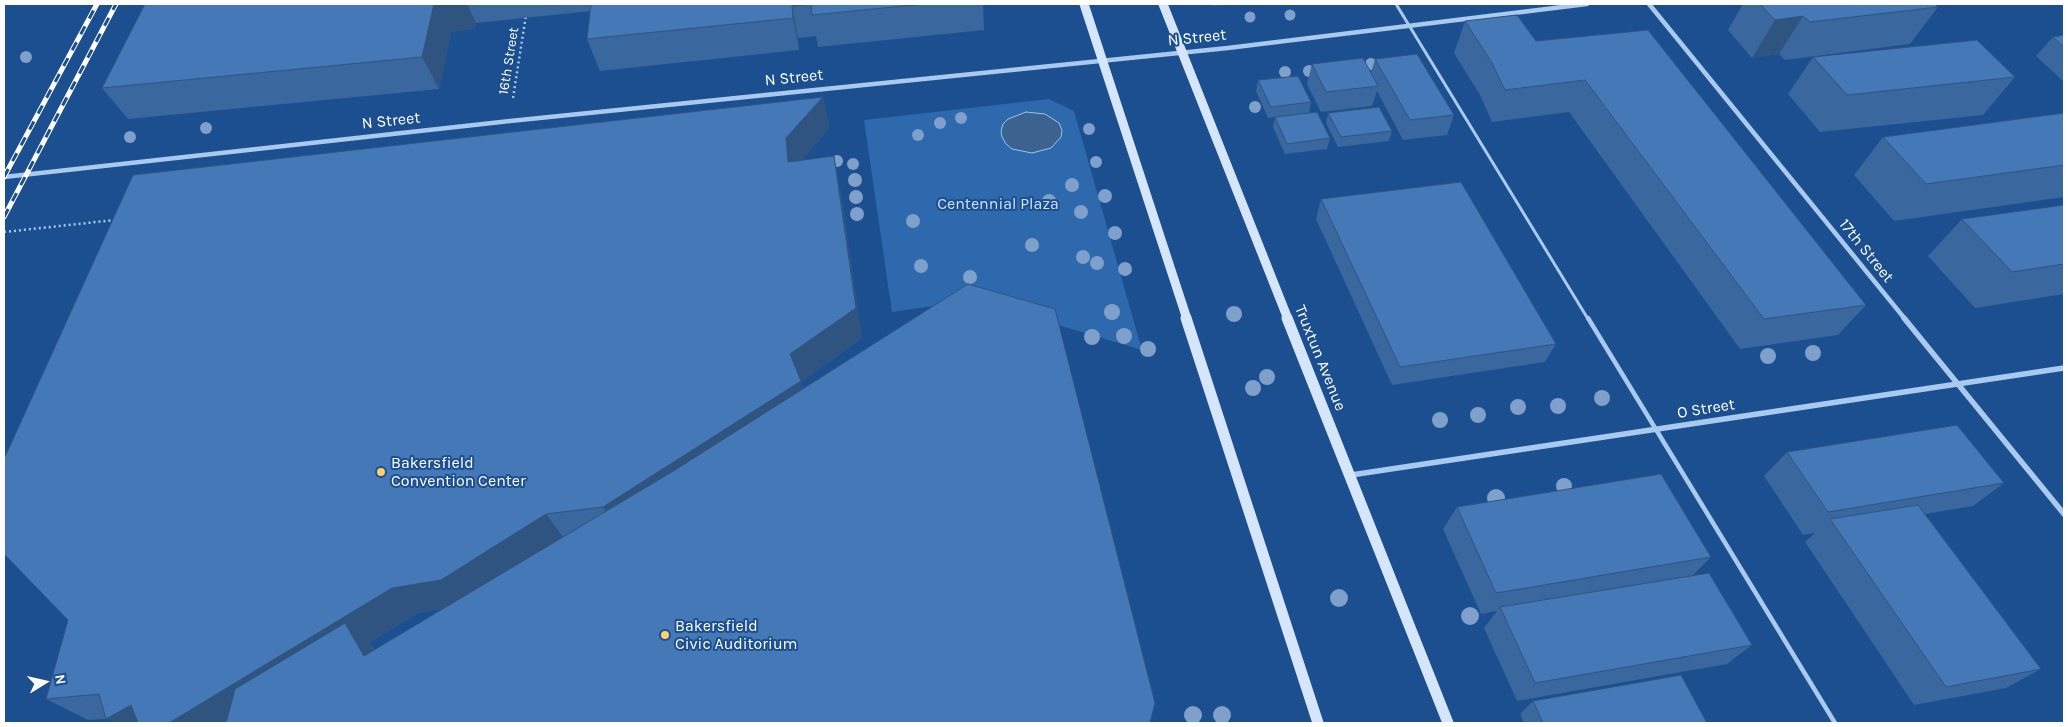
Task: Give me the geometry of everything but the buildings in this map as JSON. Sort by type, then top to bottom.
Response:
[{"type":"main road","points":[[1084,4],[1318,723]]},
{"type":"main road","name":"Truxtun Avenue","points":[[1163,4],[1448,723]]},
{"type":"street","name":"N Street","points":[[4,178],[510,121],[1410,27],[1587,4]]},
{"type":"street","name":"17th Street","points":[[1649,4],[2064,514]]},
{"type":"street","name":"O Street","points":[[1351,475],[2064,368]]},
{"type":"lane","points":[[1396,4],[1835,723]]},
{"type":"path","name":"16th Street","points":[[510,121],[527,9]]},
{"type":"path","points":[[4,232],[118,220]]},
{"type":"green space","name":"Centennial Plaza","points":[[1049,99],[1074,111],[1142,350],[974,300],[892,312],[864,120]]},
{"type":"shaded area","points":[[1026,112],[1045,114],[1059,123],[1062,130],[1061,137],[1051,148],[1032,153],[1012,149],[1006,144],[1001,131],[1003,124],[1008,119]]},
{"type":"railway","points":[[4,177],[97,4]]},
{"type":"railway","points":[[4,217],[116,4]]},
{"type":"place","name":"Bakersfield Convention Center","points":[[381,472]]},
{"type":"place","name":"Bakersfield Civic Auditorium","points":[[665,635]]}]
